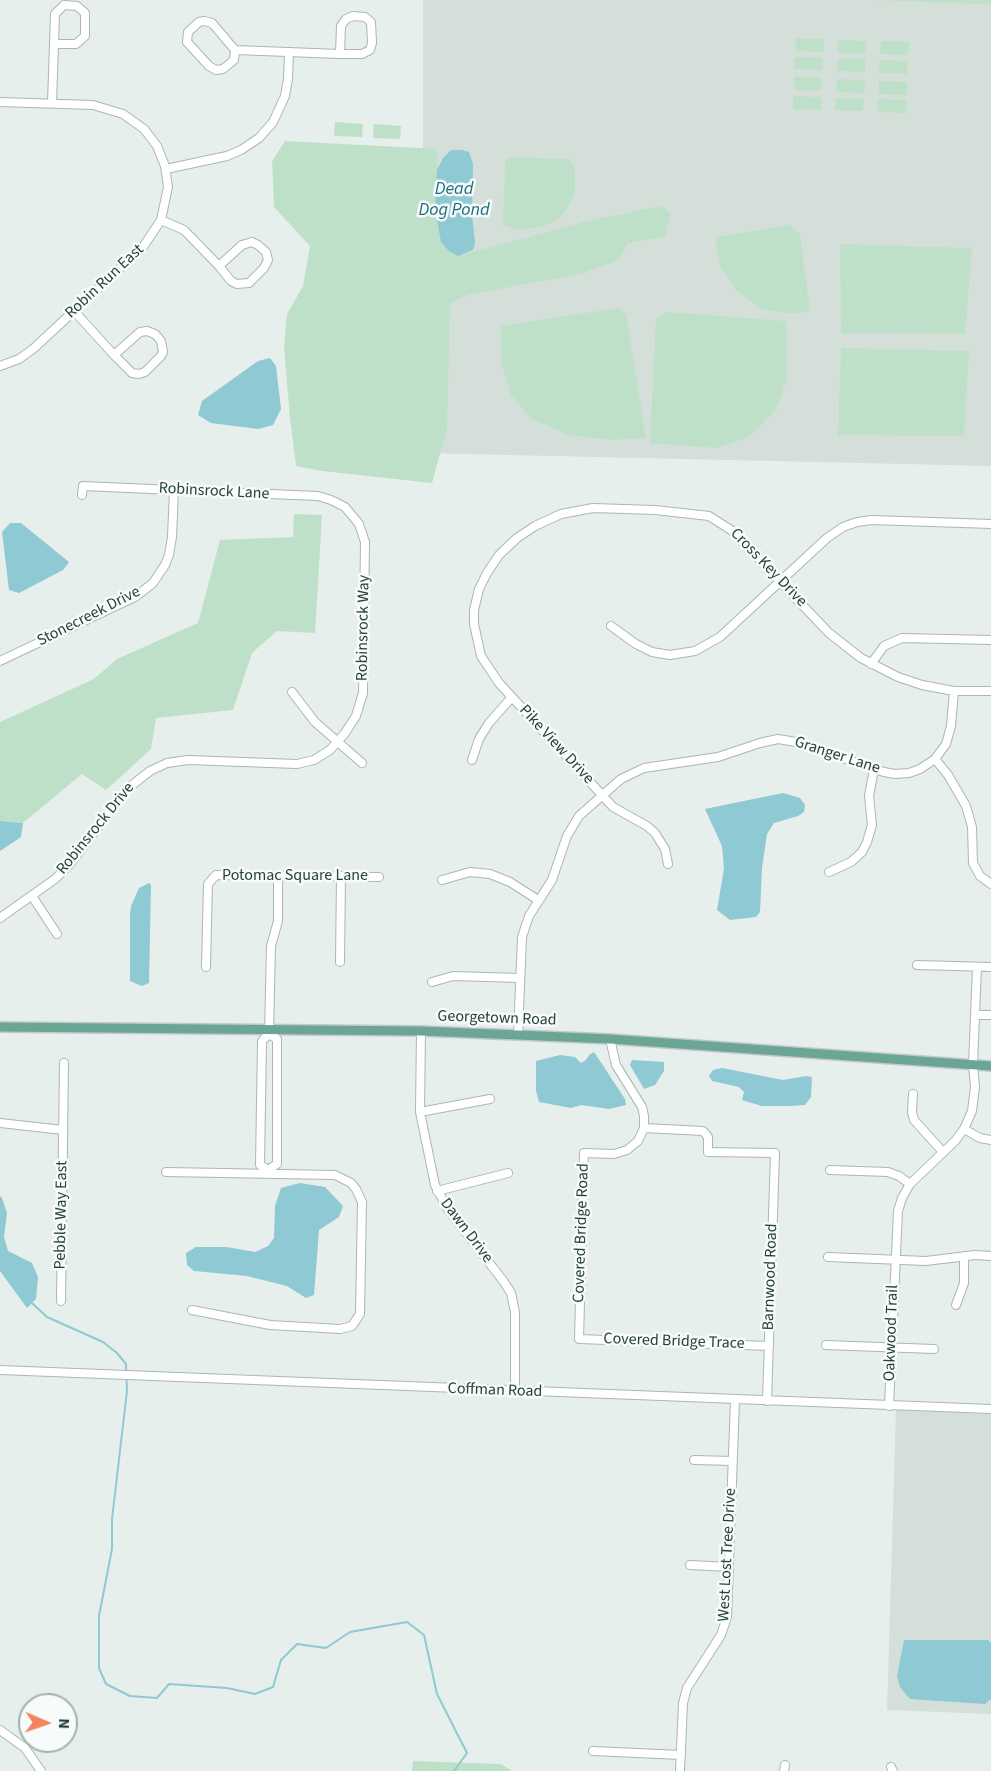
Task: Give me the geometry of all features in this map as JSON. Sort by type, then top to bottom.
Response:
[{"type":"main road","name":"Georgetown Road","points":[[0,1027],[269,1032],[421,1031],[610,1039],[991,1066]]},
{"type":"street","points":[[52,104],[54,44],[55,17],[57,11],[66,5],[82,8],[87,18],[83,39],[76,44],[54,44]]},
{"type":"street","points":[[235,50],[236,56],[232,62],[225,68],[214,69],[188,44],[186,35],[199,22],[209,22],[235,50],[340,54],[362,54],[370,50],[372,43],[373,27],[369,18],[355,15],[345,20],[341,26],[340,54]]},
{"type":"street","points":[[0,102],[100,106],[117,111],[144,129],[162,156],[166,169],[227,156],[242,150],[259,138],[273,122],[285,96],[289,52]]},
{"type":"street","name":"Robin Run East","points":[[0,366],[25,356],[143,247],[161,220],[168,195],[166,169]]},
{"type":"street","points":[[161,220],[184,230],[233,282],[245,285],[264,268],[268,258],[266,252],[258,245],[249,242],[242,245],[219,266]]},
{"type":"street","points":[[74,311],[114,355],[129,371],[139,374],[146,372],[161,356],[164,346],[155,334],[144,331],[114,355]]},
{"type":"street","name":"Robinsrock Lane","points":[[82,495],[83,486],[318,496],[335,501],[350,511]]},
{"type":"street","name":"Stonecreek Drive","points":[[0,661],[135,597],[153,583],[169,555],[174,490]]},
{"type":"street","name":"Cross Key Drive","points":[[481,585],[500,555],[529,529],[561,514],[596,508],[698,514],[712,518],[734,532],[829,633],[871,664],[915,683],[954,691],[991,691]]},
{"type":"street","name":"Robinsrock Way","points":[[337,742],[356,716],[364,687],[365,550],[362,531],[350,511]]},
{"type":"street","points":[[611,626],[636,644],[649,650],[670,655],[687,653],[717,640],[833,533],[857,522],[876,520],[991,524]]},
{"type":"street","name":"Pike View Drive","points":[[481,585],[474,610],[474,624],[478,649],[488,669],[604,796],[579,816],[567,836],[552,880],[529,916],[522,937],[518,1035]]},
{"type":"street","points":[[871,664],[884,646],[902,638],[991,640]]},
{"type":"street","points":[[954,691],[950,733],[946,744],[935,759],[948,775],[966,806],[972,827],[973,863],[980,876],[991,884]]},
{"type":"street","points":[[292,692],[308,714],[362,763]]},
{"type":"street","points":[[472,760],[479,739],[489,723],[512,697]]},
{"type":"street","name":"Granger Lane","points":[[604,796],[621,779],[639,770],[718,758],[771,740],[796,742],[895,774],[920,769],[935,759]]},
{"type":"street","name":"Robinsrock Drive","points":[[0,918],[53,881],[70,864],[127,789],[153,769],[170,762],[188,760],[304,763],[321,757],[337,742]]},
{"type":"street","points":[[829,872],[851,862],[862,852],[867,842],[872,825],[870,788],[874,769]]},
{"type":"street","points":[[604,796],[619,812],[655,833],[665,849],[668,864]]},
{"type":"street","points":[[442,880],[463,873],[487,873],[504,878],[538,900]]},
{"type":"street","name":"Potomac Square Lane","points":[[206,967],[208,884],[212,878],[221,874],[379,877]]},
{"type":"street","points":[[268,1172],[260,1165],[262,1041],[269,1032],[271,946],[278,921],[278,875]]},
{"type":"street","points":[[340,962],[341,876]]},
{"type":"street","points":[[32,896],[57,934]]},
{"type":"street","points":[[917,965],[991,967]]},
{"type":"street","name":"Oakwood Trail","points":[[890,1406],[898,1211],[910,1184],[964,1128],[972,1110],[975,1096],[973,1065],[977,967]]},
{"type":"street","points":[[432,982],[453,975],[520,978]]},
{"type":"street","points":[[975,1014],[991,1015]]},
{"type":"street","name":"Dawn Drive","points":[[421,1031],[420,1112],[437,1191],[447,1208],[511,1293],[514,1312],[515,1392]]},
{"type":"street","points":[[268,1172],[277,1164],[277,1039],[269,1032]]},
{"type":"street","points":[[610,1039],[616,1065],[642,1107],[644,1128]]},
{"type":"street","name":"Pebble Way East","points":[[62,1300],[64,1064]]},
{"type":"street","points":[[913,1094],[914,1120],[943,1152]]},
{"type":"street","points":[[420,1112],[490,1099]]},
{"type":"street","points":[[0,1123],[63,1130]]},
{"type":"street","name":"Barnwood Road","points":[[644,1128],[704,1131],[708,1137],[708,1152],[775,1153],[767,1401]]},
{"type":"street","name":"Covered Bridge Road","points":[[579,1339],[585,1153],[614,1154],[627,1150],[638,1141],[644,1128]]},
{"type":"street","points":[[964,1128],[980,1138],[991,1140]]},
{"type":"street","points":[[830,1170],[888,1172],[910,1184]]},
{"type":"street","points":[[166,1172],[331,1174],[345,1179],[357,1189],[363,1206],[360,1314],[357,1322],[352,1326],[343,1329],[270,1325],[192,1310]]},
{"type":"street","points":[[437,1191],[508,1173]]},
{"type":"street","points":[[828,1257],[930,1261],[991,1256]]},
{"type":"street","points":[[956,1305],[964,1283],[964,1257]]},
{"type":"street","name":"Covered Bridge Trace","points":[[579,1339],[769,1346]]},
{"type":"street","points":[[825,1345],[934,1349]]},
{"type":"street","name":"Coffman Road","points":[[0,1370],[991,1409]]},
{"type":"street","name":"West Lost Tree Drive","points":[[680,1771],[683,1703],[687,1688],[721,1635],[727,1617],[735,1400]]},
{"type":"street","points":[[694,1460],[733,1461]]},
{"type":"street","points":[[690,1566],[729,1567]]},
{"type":"street","points":[[0,1730],[23,1746],[41,1771]]},
{"type":"street","points":[[593,1751],[681,1755]]},
{"type":"shaded area","points":[[423,0],[991,0],[991,466],[423,453]]},
{"type":"shaded area","points":[[896,1410],[991,1414],[991,1714],[887,1710]]},
{"type":"green space","points":[[876,0],[991,0],[991,3],[980,4]]},
{"type":"green space","points":[[796,38],[824,39],[823,52],[795,51]]},
{"type":"green space","points":[[838,40],[866,41],[866,54],[838,53]]},
{"type":"green space","points":[[881,41],[909,42],[908,55],[880,54]]},
{"type":"green space","points":[[795,57],[823,58],[822,70],[794,69]]},
{"type":"green space","points":[[838,58],[865,59],[865,72],[837,71]]},
{"type":"green space","points":[[880,60],[908,61],[907,74],[879,73]]},
{"type":"green space","points":[[794,77],[822,78],[821,91],[794,90]]},
{"type":"green space","points":[[837,79],[865,80],[864,93],[836,92]]},
{"type":"green space","points":[[879,81],[907,82],[907,95],[879,94]]},
{"type":"green space","points":[[793,96],[821,97],[821,110],[793,109]]},
{"type":"green space","points":[[836,98],[864,99],[863,111],[835,110]]},
{"type":"green space","points":[[878,99],[906,100],[906,113],[878,112]]},
{"type":"green space","points":[[335,122],[363,124],[362,137],[334,136]]},
{"type":"green space","points":[[374,124],[401,126],[400,139],[373,138]]},
{"type":"green space","points":[[285,141],[437,149],[441,242],[458,256],[588,221],[660,206],[671,213],[665,237],[628,243],[618,260],[580,274],[467,295],[450,304],[447,428],[432,483],[322,471],[296,466],[290,418],[284,346],[287,314],[303,286],[310,246],[274,207],[272,161]]},
{"type":"green space","points":[[509,157],[570,159],[575,170],[575,191],[568,208],[556,221],[520,230],[503,225],[505,162]]},
{"type":"green space","points":[[789,225],[800,234],[810,311],[788,314],[762,309],[737,291],[721,268],[715,237]]},
{"type":"green space","points":[[840,244],[972,248],[965,334],[841,333]]},
{"type":"green space","points":[[618,308],[626,314],[646,438],[611,440],[569,435],[532,419],[511,395],[501,362],[501,326]]},
{"type":"green space","points":[[666,312],[786,321],[787,379],[776,409],[750,436],[718,448],[650,443],[656,320]]},
{"type":"green space","points":[[841,348],[969,351],[964,436],[838,435]]},
{"type":"green space","points":[[294,514],[322,515],[315,633],[277,631],[252,653],[233,710],[156,718],[151,749],[106,790],[82,774],[23,823],[0,821],[0,722],[94,679],[117,659],[198,623],[220,540],[293,537]]},
{"type":"green space","points":[[413,1761],[501,1764],[512,1771],[412,1771]]},
{"type":"water","name":"Dead Dog Pond","points":[[451,150],[469,152],[473,164],[472,214],[475,243],[473,250],[458,256],[449,251],[441,242],[435,208],[437,170],[443,158]]},
{"type":"water","points":[[270,358],[276,366],[281,409],[273,425],[258,429],[211,423],[198,415],[202,401],[258,361]]},
{"type":"water","points":[[10,523],[21,523],[69,562],[63,570],[19,593],[9,590],[2,532]]},
{"type":"water","points":[[783,793],[800,798],[805,805],[804,812],[774,823],[767,834],[762,868],[760,912],[756,917],[730,920],[717,910],[724,869],[722,846],[705,809]]},
{"type":"water","points":[[0,821],[23,823],[21,837],[0,851]]},
{"type":"water","points":[[149,883],[151,885],[149,983],[142,986],[130,981],[130,915],[131,906],[139,888]]},
{"type":"water","points":[[594,1052],[625,1099],[626,1105],[609,1109],[581,1105],[571,1108],[539,1102],[536,1091],[536,1061],[560,1055],[575,1057],[581,1063]]},
{"type":"water","points":[[632,1060],[664,1062],[664,1071],[655,1085],[644,1089],[630,1065]]},
{"type":"water","points":[[722,1068],[783,1080],[812,1077],[811,1097],[805,1105],[790,1106],[762,1106],[742,1100],[744,1092],[739,1087],[712,1081],[709,1076],[713,1070]]},
{"type":"water","points":[[300,1183],[325,1187],[343,1206],[339,1217],[319,1230],[314,1295],[306,1298],[287,1286],[247,1276],[194,1271],[187,1265],[186,1253],[196,1247],[227,1247],[255,1252],[268,1246],[274,1238],[275,1206],[281,1188]]},
{"type":"water","points":[[0,1196],[7,1213],[4,1237],[8,1251],[32,1263],[38,1277],[36,1299],[27,1308],[0,1271]]},
{"type":"water","points":[[904,1640],[988,1640],[991,1643],[991,1699],[985,1704],[910,1699],[900,1687],[897,1676]]},
{"type":"waterway","points":[[32,1303],[47,1317],[103,1342],[126,1364],[127,1391],[112,1519],[112,1549],[99,1616],[99,1668],[106,1684],[130,1696],[157,1698],[169,1684],[227,1688],[255,1694],[273,1687],[281,1660],[297,1644],[326,1648],[350,1632],[407,1622],[424,1635],[437,1694],[467,1753],[454,1771]]}]
